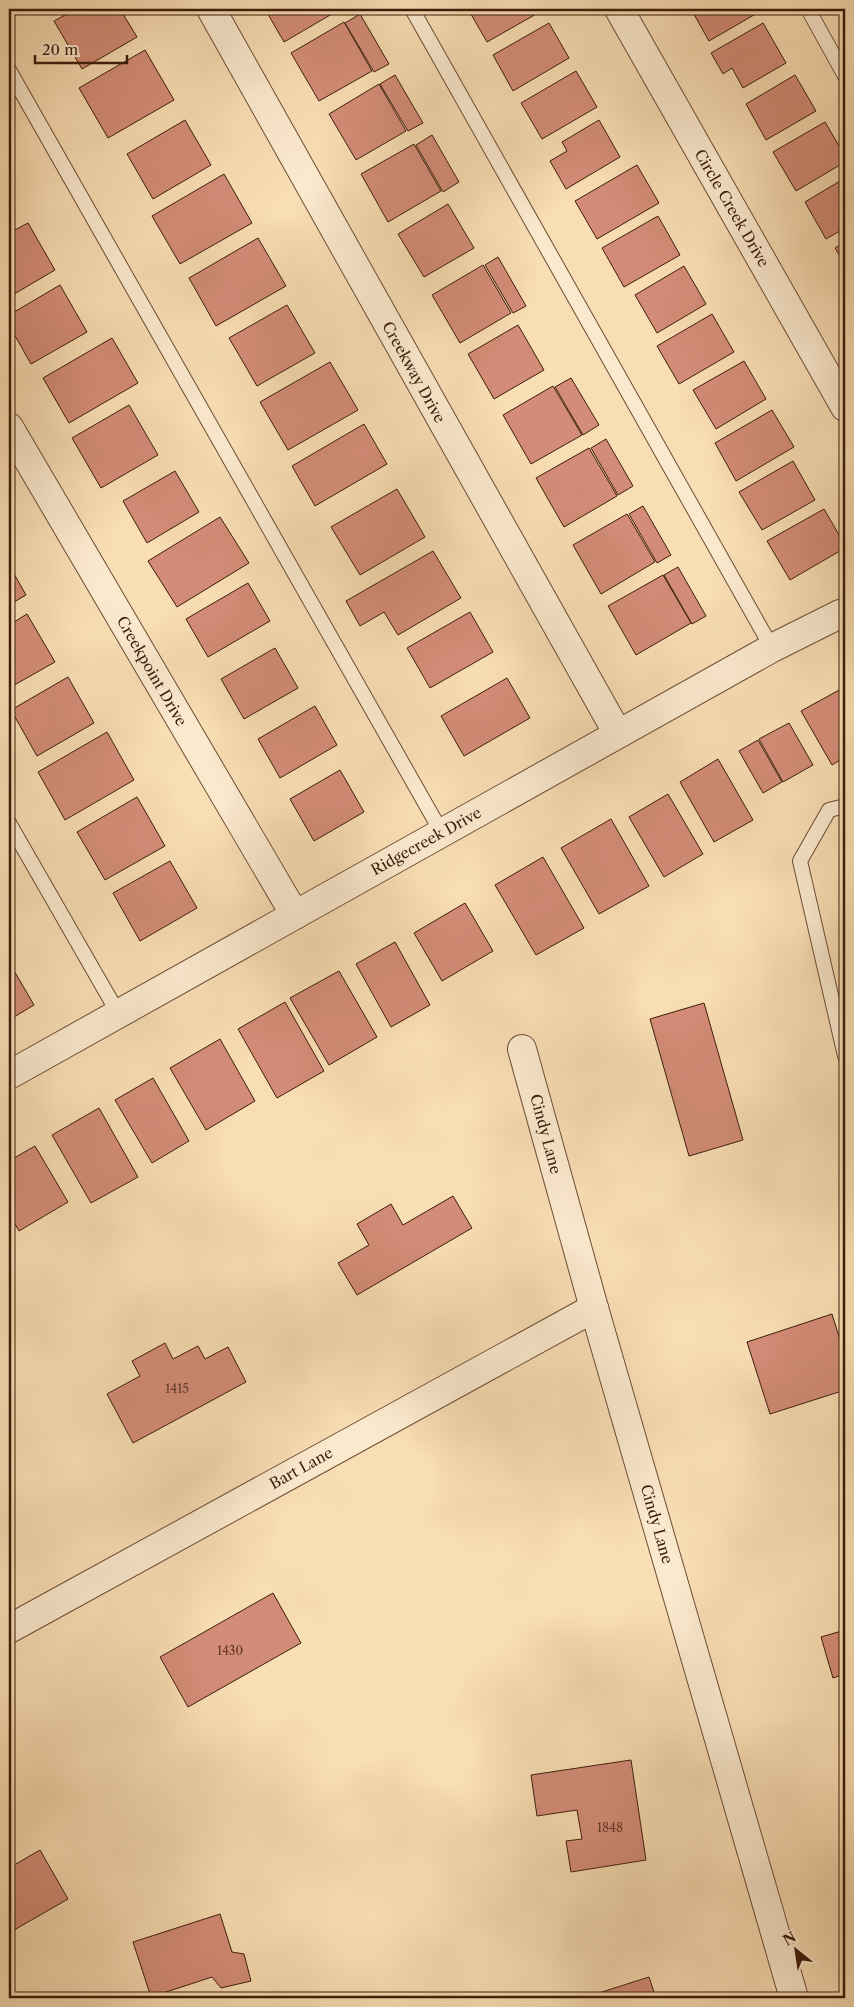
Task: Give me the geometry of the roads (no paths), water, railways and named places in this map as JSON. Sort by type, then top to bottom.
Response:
[{"type":"street","name":"Creekway Drive","points":[[211,9],[618,734]]},
{"type":"street","name":"Circle Creek Drive","points":[[619,9],[845,407]]},
{"type":"street","name":"Creekpoint Drive","points":[[9,427],[295,915]]},
{"type":"street","name":"Ridgecreek Drive","points":[[9,1075],[772,648],[845,613]]},
{"type":"street","name":"Cindy Lane","points":[[522,1049],[594,1308],[794,1998]]},
{"type":"street","name":"Bart Lane","points":[[9,1629],[594,1308]]},
{"type":"lane","points":[[412,9],[772,648]]},
{"type":"lane","points":[[808,9],[845,76]]},
{"type":"lane","points":[[9,70],[442,833]]},
{"type":"lane","points":[[845,806],[829,810],[800,861],[845,1056]]},
{"type":"lane","points":[[9,823],[118,1014]]}]
